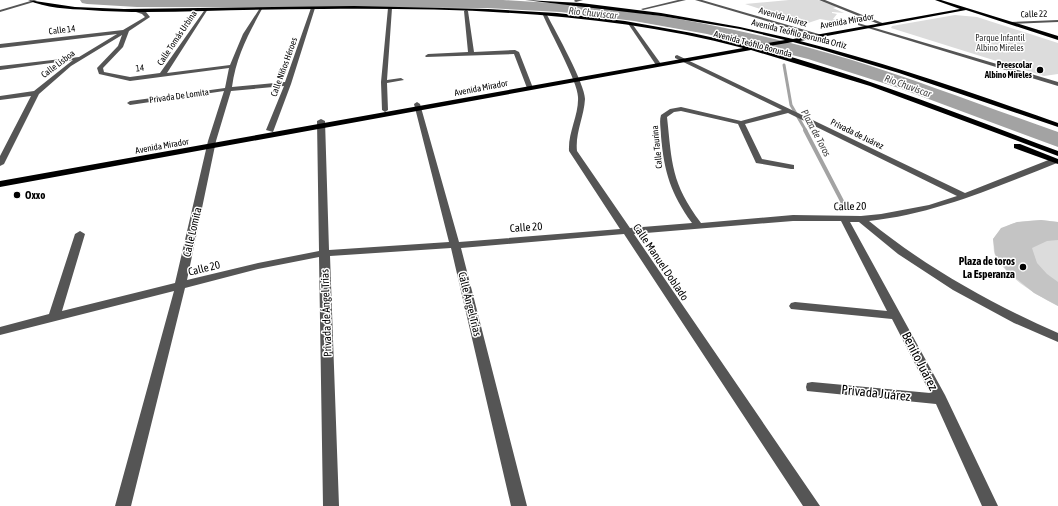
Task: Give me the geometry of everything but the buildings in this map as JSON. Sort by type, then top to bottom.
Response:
[{"type":"main road","name":"Avenida Teófilo Borunda","points":[[30,0],[35,2],[83,8],[136,10],[313,8],[429,8],[488,10],[559,14],[636,24],[758,50],[881,88],[1056,159]]},
{"type":"main road","name":"Avenida Teófilo Borunda Ortiz","points":[[527,0],[640,11],[740,28],[776,36],[893,69],[1058,125]]},
{"type":"main road","name":"Avenida Teófilo Borunda","points":[[562,0],[578,0],[643,9],[740,25],[791,36],[930,76],[1058,120]]},
{"type":"main road","points":[[937,0],[1058,38]]},
{"type":"main road","name":"Avenida Mirador","points":[[0,184],[212,143],[529,86],[791,36],[958,7]]},
{"type":"main road","name":"Avenida Teófilo Borunda","points":[[429,8],[545,15],[631,26],[700,39],[742,49],[807,67],[878,91],[1056,159]]},
{"type":"main road","name":"Avenida Mirador","points":[[679,58],[758,47],[966,9]]},
{"type":"main road","points":[[700,39],[726,38],[739,34],[740,25]]},
{"type":"main road","name":"Avenida Mirador","points":[[0,179],[212,143],[270,130],[321,123],[385,110],[418,106]]},
{"type":"street","points":[[643,9],[684,0]]},
{"type":"street","name":"Avenida Juárez","points":[[697,0],[819,35]]},
{"type":"street","points":[[821,0],[883,24]]},
{"type":"street","points":[[0,11],[35,2]]},
{"type":"street","name":"Calle Niños Héroes","points":[[270,130],[288,84],[313,8]]},
{"type":"street","points":[[385,110],[384,82],[390,8]]},
{"type":"street","name":"Calle Lomita","points":[[123,506],[180,287],[212,143],[228,89],[232,66],[246,34],[260,9]]},
{"type":"street","name":"Calle Lisboa","points":[[0,164],[36,93],[50,79],[80,57],[148,17],[144,13],[136,10]]},
{"type":"street","name":"Calle Tomás Urbina","points":[[162,75],[206,10]]},
{"type":"street","points":[[466,11],[471,53]]},
{"type":"street","name":"Calle Manuel Doblado","points":[[545,15],[575,77],[582,99],[572,139],[573,151],[626,232],[812,506]]},
{"type":"street","name":"Calle 22","points":[[1010,23],[1058,21]]},
{"type":"street","points":[[860,24],[1058,84]]},
{"type":"street","points":[[631,26],[657,62]]},
{"type":"street","name":"14","points":[[126,31],[120,47],[100,68],[101,73],[110,76],[130,78],[232,66]]},
{"type":"street","name":"Calle 14","points":[[0,46],[126,31]]},
{"type":"street","points":[[428,56],[471,53],[517,53],[529,86]]},
{"type":"street","points":[[0,68],[80,57]]},
{"type":"street","name":"Privada de Juárez","points":[[679,58],[965,196]]},
{"type":"street","points":[[384,82],[401,80]]},
{"type":"street","points":[[228,89],[288,84]]},
{"type":"street","name":"Privada De Lomita","points":[[130,103],[228,89]]},
{"type":"street","points":[[0,98],[36,93]]},
{"type":"street","name":"Calle Ángel Trías","points":[[418,106],[455,245],[519,506]]},
{"type":"street","name":"Calle Taurina","points":[[698,225],[678,196],[669,173],[664,116],[667,112],[681,109],[741,123],[788,111]]},
{"type":"street","name":"Privada de Ángel Trías","points":[[321,123],[331,506]]},
{"type":"street","points":[[741,123],[759,161],[791,167]]},
{"type":"street","name":"Calle 20","points":[[0,331],[180,287],[258,266],[324,253],[455,245],[793,218],[861,219],[931,208],[965,196],[1056,159]]},
{"type":"street","name":"Benito Juárez","points":[[844,219],[940,399],[990,506]]},
{"type":"street","points":[[861,219],[902,252],[954,284],[1028,325],[1058,338]]},
{"type":"street","points":[[54,318],[80,234]]},
{"type":"street","points":[[795,306],[897,316]]},
{"type":"street","name":"Privada Juárez","points":[[812,387],[940,399]]},
{"type":"green space","points":[[789,0],[818,0],[837,7],[833,8],[844,13],[832,12],[837,14],[833,19],[838,21],[837,22],[820,19],[805,24],[745,4]]},
{"type":"green space","name":"Parque Infantil Albino Mireles","points":[[955,15],[977,17],[1058,43],[1058,74],[1044,76],[891,28],[892,26]]},
{"type":"green space","name":"Plaza de toros La Esperanza","points":[[1041,220],[1058,222],[1058,306],[1031,291],[1015,279],[1000,264],[994,251],[993,239],[1003,228],[1014,223]]},
{"type":"waterway","name":"Rio Chuviscar","points":[[87,0],[120,3],[487,3],[561,8],[671,22],[779,45],[845,64],[906,84],[1058,140]]},
{"type":"waterway","name":"Plaza de Toros","points":[[784,52],[786,48]]},
{"type":"waterway","name":"Plaza de Toros","points":[[784,65],[791,105],[806,131]]},
{"type":"waterway","name":"Plaza de Toros","points":[[805,130],[844,205]]},
{"type":"place","name":"Preescolar Albino Mireles","points":[[1040,70]]},
{"type":"place","name":"Oxxo","points":[[17,195]]},
{"type":"place","name":"Plaza de toros La Esperanza","points":[[1023,267]]}]
